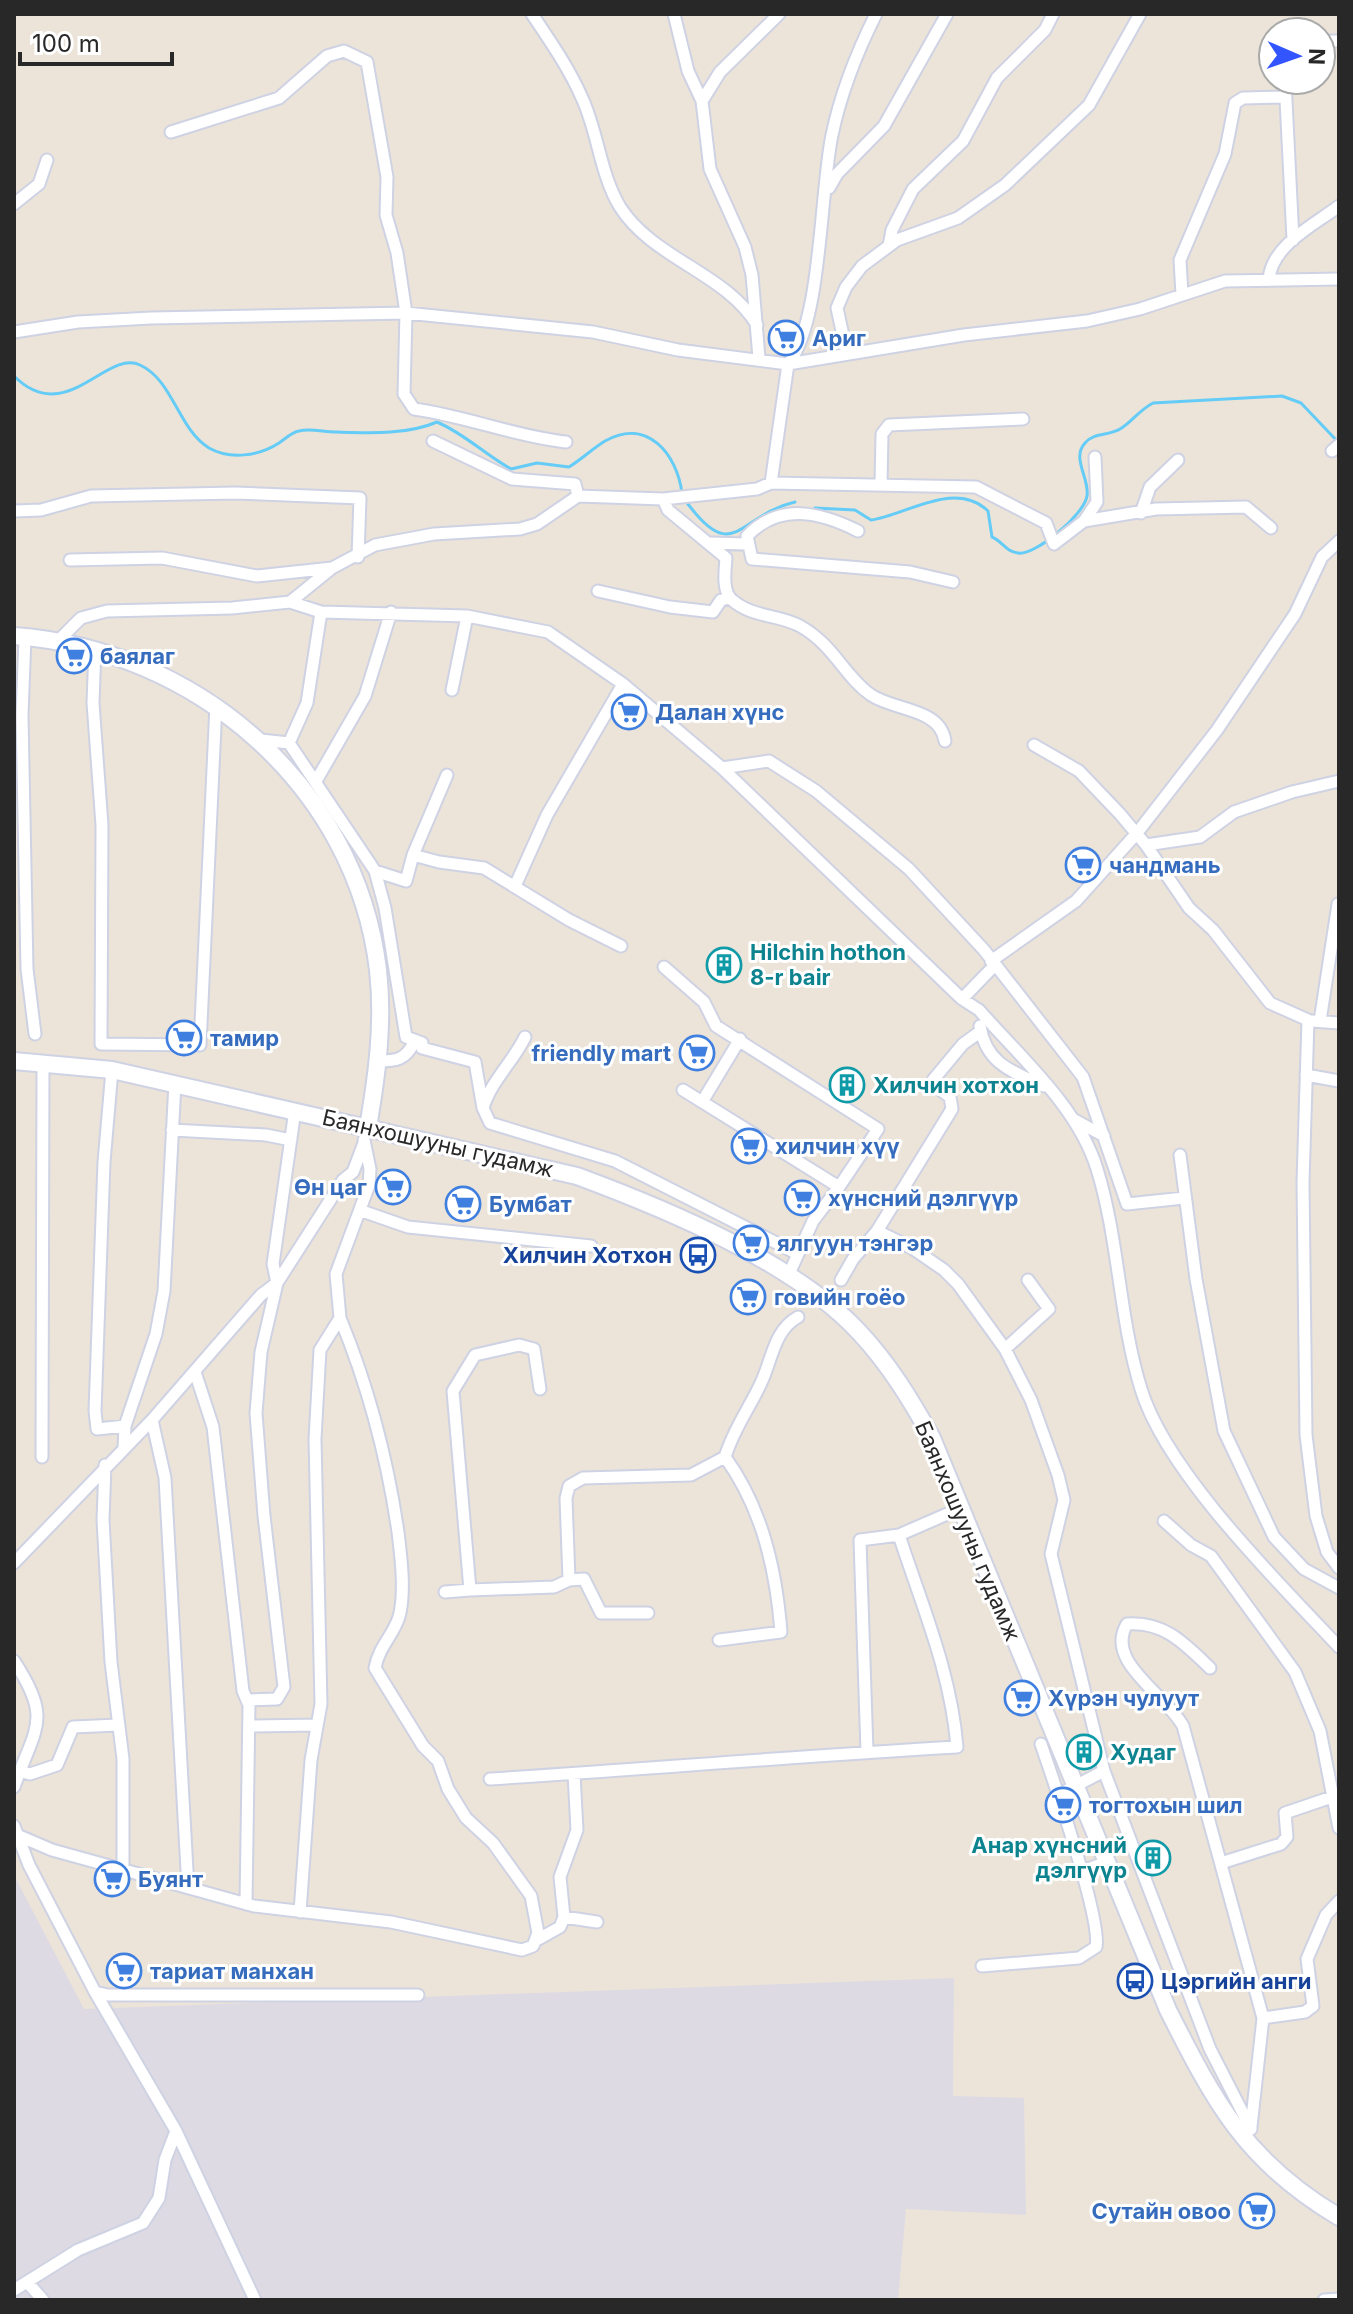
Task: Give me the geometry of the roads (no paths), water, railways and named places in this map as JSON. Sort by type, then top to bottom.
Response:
[{"type":"main road","points":[[20,636],[95,648],[147,668],[216,704],[261,740],[294,776],[322,815],[357,887],[377,969],[378,1061],[366,1134]]},
{"type":"main road","name":"Баянхошууны гудамж","points":[[14,1061],[112,1070],[295,1110],[366,1134],[577,1176],[651,1203],[788,1276],[858,1330],[897,1378],[932,1438],[1168,2010],[1201,2075],[1251,2149],[1275,2174],[1338,2215]]},
{"type":"street","points":[[532,14],[582,98],[620,207],[643,233],[745,305],[757,325]]},
{"type":"street","points":[[674,14],[688,71],[702,101],[710,169],[745,247],[759,358]]},
{"type":"street","points":[[702,101],[720,72],[779,14]]},
{"type":"street","points":[[771,483],[788,364],[800,349],[827,192],[831,139],[848,72],[876,14]]},
{"type":"street","points":[[827,192],[837,174],[884,126],[947,14]]},
{"type":"street","points":[[889,246],[892,230],[913,189],[963,141],[997,78],[1045,30],[1053,14]]},
{"type":"street","points":[[847,354],[837,315],[840,299],[856,274],[889,246],[958,218],[1005,185],[1089,105],[1140,14]]},
{"type":"street","points":[[171,132],[279,98],[327,56],[344,51],[367,62],[387,177],[386,215],[397,253],[406,313],[404,394],[414,409],[463,416],[509,434],[566,442]]},
{"type":"street","points":[[1182,295],[1180,260],[1225,154],[1235,103],[1243,98],[1286,97],[1293,240]]},
{"type":"street","points":[[14,204],[39,184],[47,160]]},
{"type":"street","points":[[1269,279],[1271,263],[1293,240],[1339,206]]},
{"type":"street","points":[[14,332],[78,322],[151,318],[406,313],[593,332],[709,355],[759,358],[788,364],[1087,321],[1225,281],[1339,279]]},
{"type":"street","points":[[881,484],[882,434],[889,425],[1023,419]]},
{"type":"street","points":[[433,441],[512,479],[575,484],[578,496]]},
{"type":"street","points":[[1084,521],[1097,502],[1095,457]]},
{"type":"street","points":[[1141,513],[1150,487],[1178,460]]},
{"type":"street","points":[[290,602],[332,568],[358,557],[375,545],[434,534],[520,529],[537,524],[578,496],[667,498],[757,489],[771,483],[976,487],[1046,523],[1052,539],[1084,521],[1141,513],[1246,507],[1271,528]]},
{"type":"street","points":[[14,511],[41,510],[91,496],[235,493],[360,498],[358,557]]},
{"type":"street","points":[[667,498],[668,510],[726,558],[725,587],[730,598],[761,617],[787,620],[826,643],[869,694],[896,708],[936,719],[943,729],[945,741]]},
{"type":"street","points":[[858,531],[831,517],[795,513],[764,519],[747,536],[747,544],[752,559],[910,572],[953,582]]},
{"type":"street","points":[[962,999],[993,963],[1076,901],[1137,833],[1217,730],[1295,614],[1322,557],[1339,541]]},
{"type":"street","points":[[710,543],[747,544]]},
{"type":"street","points":[[70,560],[162,558],[257,576],[332,568]]},
{"type":"street","points":[[598,591],[670,607],[713,612],[721,600],[730,598]]},
{"type":"street","points":[[59,640],[81,618],[107,611],[232,608],[290,602],[321,612],[467,616],[548,632],[623,684],[722,768],[962,999],[979,1010],[1073,1119],[1097,1168],[1141,1391],[1175,1458],[1267,1570],[1339,1647]]},
{"type":"street","points":[[289,743],[307,703],[321,612]]},
{"type":"street","points":[[316,781],[360,708],[391,612]]},
{"type":"street","points":[[452,690],[467,616]]},
{"type":"street","points":[[20,636],[27,955],[35,1034]]},
{"type":"street","points":[[95,648],[93,703],[101,810],[101,1044],[200,1045],[216,704]]},
{"type":"street","points":[[515,886],[547,815],[623,684]]},
{"type":"street","points":[[261,740],[289,743],[375,871],[385,908],[403,1032],[414,1042],[475,1062],[483,1108],[490,1123],[615,1161],[798,1254]]},
{"type":"street","points":[[1034,745],[1079,771],[1137,833],[1189,908],[1213,930],[1270,1003],[1314,1021],[1339,1023]]},
{"type":"street","points":[[722,768],[769,761],[816,791],[909,869],[993,963],[1083,1077],[1127,1204],[1184,1198]]},
{"type":"street","points":[[375,871],[406,881],[413,855],[447,775]]},
{"type":"street","points":[[1146,845],[1200,837],[1234,812],[1292,792],[1339,781]]},
{"type":"street","points":[[413,855],[484,868],[621,946]]},
{"type":"street","points":[[1338,904],[1306,1075],[1303,1182],[1306,1435],[1316,1516],[1327,1552],[1339,1568]]},
{"type":"street","points":[[664,967],[704,1002],[716,1026],[878,1129],[813,1221],[788,1276]]},
{"type":"street","points":[[979,1010],[987,1052],[998,1066],[1048,1088]]},
{"type":"street","points":[[841,1280],[853,1259],[877,1231],[952,1109],[950,1097],[934,1085],[933,1080],[963,1044],[981,1031]]},
{"type":"street","points":[[483,1108],[487,1094],[516,1057],[525,1037]]},
{"type":"street","points":[[702,1102],[740,1039]]},
{"type":"street","points":[[378,1061],[398,1061],[410,1052],[414,1042]]},
{"type":"street","points":[[42,1457],[43,1062]]},
{"type":"street","points":[[112,1070],[104,1162],[95,1411],[97,1429],[125,1426]]},
{"type":"street","points":[[1306,1075],[1339,1081]]},
{"type":"street","points":[[124,1448],[125,1426],[156,1334],[164,1291],[175,1083]]},
{"type":"street","points":[[683,1090],[839,1187]]},
{"type":"street","points":[[277,1283],[273,1264],[295,1110]]},
{"type":"street","points":[[1073,1119],[1104,1136]]},
{"type":"street","points":[[172,1130],[266,1135],[291,1140]]},
{"type":"street","points":[[15,1830],[52,1850],[246,1904],[391,1922],[522,1950],[533,1946],[538,1933],[531,1896],[493,1843],[466,1818],[448,1789],[445,1773],[438,1761],[423,1746],[375,1668],[378,1650],[400,1614],[400,1546],[391,1479],[366,1380],[340,1318],[336,1274],[362,1211],[370,1169],[366,1134]]},
{"type":"street","points":[[248,1700],[277,1699],[284,1687],[256,1413],[261,1352],[277,1283],[343,1180],[353,1172],[366,1134]]},
{"type":"street","points":[[1180,1155],[1184,1198],[1224,1431],[1274,1537],[1304,1569],[1339,1588]]},
{"type":"street","points":[[362,1211],[408,1227],[591,1246]]},
{"type":"street","points":[[877,1231],[912,1248],[944,1270],[968,1295],[1005,1349],[1031,1400],[1064,1500],[1051,1554],[1104,1771],[1210,2049],[1251,2127]]},
{"type":"street","points":[[1005,1349],[1049,1309],[1028,1280]]},
{"type":"street","points":[[14,1563],[68,1510],[105,1465],[152,1420],[261,1295],[277,1283]]},
{"type":"street","points":[[569,1580],[564,1509],[569,1486],[583,1478],[691,1475],[725,1457],[735,1427],[760,1385],[778,1337],[798,1317]]},
{"type":"street","points":[[300,1912],[311,1760],[321,1704],[315,1439],[320,1350],[340,1318]]},
{"type":"street","points":[[470,1590],[453,1391],[475,1355],[519,1345],[534,1349],[540,1389]]},
{"type":"street","points":[[195,1372],[213,1427],[243,1691],[248,1700],[246,1904]]},
{"type":"street","points":[[152,1420],[166,1492],[188,1888]]},
{"type":"street","points":[[719,1640],[781,1632],[755,1504],[725,1457]]},
{"type":"street","points":[[105,1465],[102,1504],[111,1662],[123,1759],[123,1870]]},
{"type":"street","points":[[867,1752],[860,1540],[899,1535],[961,1508]]},
{"type":"street","points":[[1164,1521],[1191,1545],[1211,1556],[1295,1672],[1320,1731],[1339,1828]]},
{"type":"street","points":[[490,1779],[957,1747],[953,1702],[933,1631],[899,1535]]},
{"type":"street","points":[[445,1592],[554,1587],[569,1580],[584,1579],[601,1613],[648,1613]]},
{"type":"street","points":[[1210,1668],[1179,1639],[1160,1628],[1127,1624],[1121,1633],[1120,1648],[1132,1667],[1175,1711],[1183,1726],[1263,2018],[1251,2149]]},
{"type":"street","points":[[14,1661],[33,1690],[39,1714],[33,1743],[14,1787]]},
{"type":"street","points":[[19,1771],[30,1774],[57,1765],[73,1727],[118,1725]]},
{"type":"street","points":[[250,1726],[317,1725]]},
{"type":"street","points":[[982,1966],[1079,1958],[1096,1947],[1097,1934],[1041,1744]]},
{"type":"street","points":[[1058,1795],[1104,1771]]},
{"type":"street","points":[[535,1941],[560,1927],[564,1917],[560,1877],[577,1830],[574,1774]]},
{"type":"street","points":[[1221,1863],[1285,1842],[1285,1813],[1335,1796]]},
{"type":"street","points":[[15,1830],[29,1865],[95,1992],[176,2131],[255,2300]]},
{"type":"street","points":[[1080,1872],[1107,1862]]},
{"type":"street","points":[[1263,2018],[1305,2012],[1313,2006],[1307,1959],[1326,1915],[1339,1901]]},
{"type":"street","points":[[564,1917],[597,1922]]},
{"type":"street","points":[[95,1992],[108,1995],[418,1995]]},
{"type":"street","points":[[14,2290],[78,2250],[143,2223],[153,2213],[159,2198],[165,2160],[176,2131]]},
{"type":"street","points":[[28,2283],[43,2300]]},
{"type":"street","points":[[1324,2300],[1339,2299]]},
{"type":"waterway","points":[[14,376],[33,390],[51,394],[68,391],[113,367],[127,363],[140,365],[160,382],[198,440],[217,452],[235,455],[263,451],[303,430],[388,432],[437,422],[511,469],[537,463],[569,467],[605,441],[634,434],[647,437],[667,453],[682,493]]},
{"type":"waterway","points":[[815,508],[855,510],[871,520],[946,498],[961,498],[975,502],[988,511],[992,537],[1010,551],[1018,553],[1036,548],[1058,533],[1084,504],[1087,489],[1080,455],[1085,443],[1093,437],[1120,429],[1153,403],[1282,396],[1301,403],[1339,443]]},
{"type":"waterway","points":[[685,500],[701,520],[715,531],[726,534],[737,531],[776,508],[795,502]]},
{"type":"place","name":"Ариг","points":[[786,338]]},
{"type":"place","name":"баялаг","points":[[74,656]]},
{"type":"place","name":"Далан хүнс","points":[[629,712]]},
{"type":"place","name":"чандмань","points":[[1083,865]]},
{"type":"place","name":"Hilchin hothon 8-r bair","points":[[724,965]]},
{"type":"place","name":"тамир","points":[[184,1038]]},
{"type":"place","name":"friendly mart","points":[[697,1053]]},
{"type":"place","name":"Хилчин хотхон","points":[[847,1085]]},
{"type":"place","name":"хилчин хүү","points":[[749,1146]]},
{"type":"place","name":"Өн цаг","points":[[393,1187]]},
{"type":"place","name":"хүнсний дэлгүүр","points":[[802,1198]]},
{"type":"place","name":"Бумбат","points":[[463,1204]]},
{"type":"place","name":"ялгуун тэнгэр","points":[[751,1243]]},
{"type":"place","name":"Хилчин Хотхон","points":[[698,1255]]},
{"type":"place","name":"говийн гоёо","points":[[748,1297]]},
{"type":"place","name":"Хүрэн чулуут","points":[[1022,1698]]},
{"type":"place","name":"Худаг","points":[[1084,1752]]},
{"type":"place","name":"тогтохын шил","points":[[1063,1805]]},
{"type":"place","name":"Анар хүнсний дэлгүүр","points":[[1153,1858]]},
{"type":"place","name":"Буянт","points":[[112,1879]]},
{"type":"place","name":"тариат манхан","points":[[124,1971]]},
{"type":"place","name":"Цэргийн анги","points":[[1135,1981]]},
{"type":"place","name":"Сутайн овоо","points":[[1257,2211]]}]
